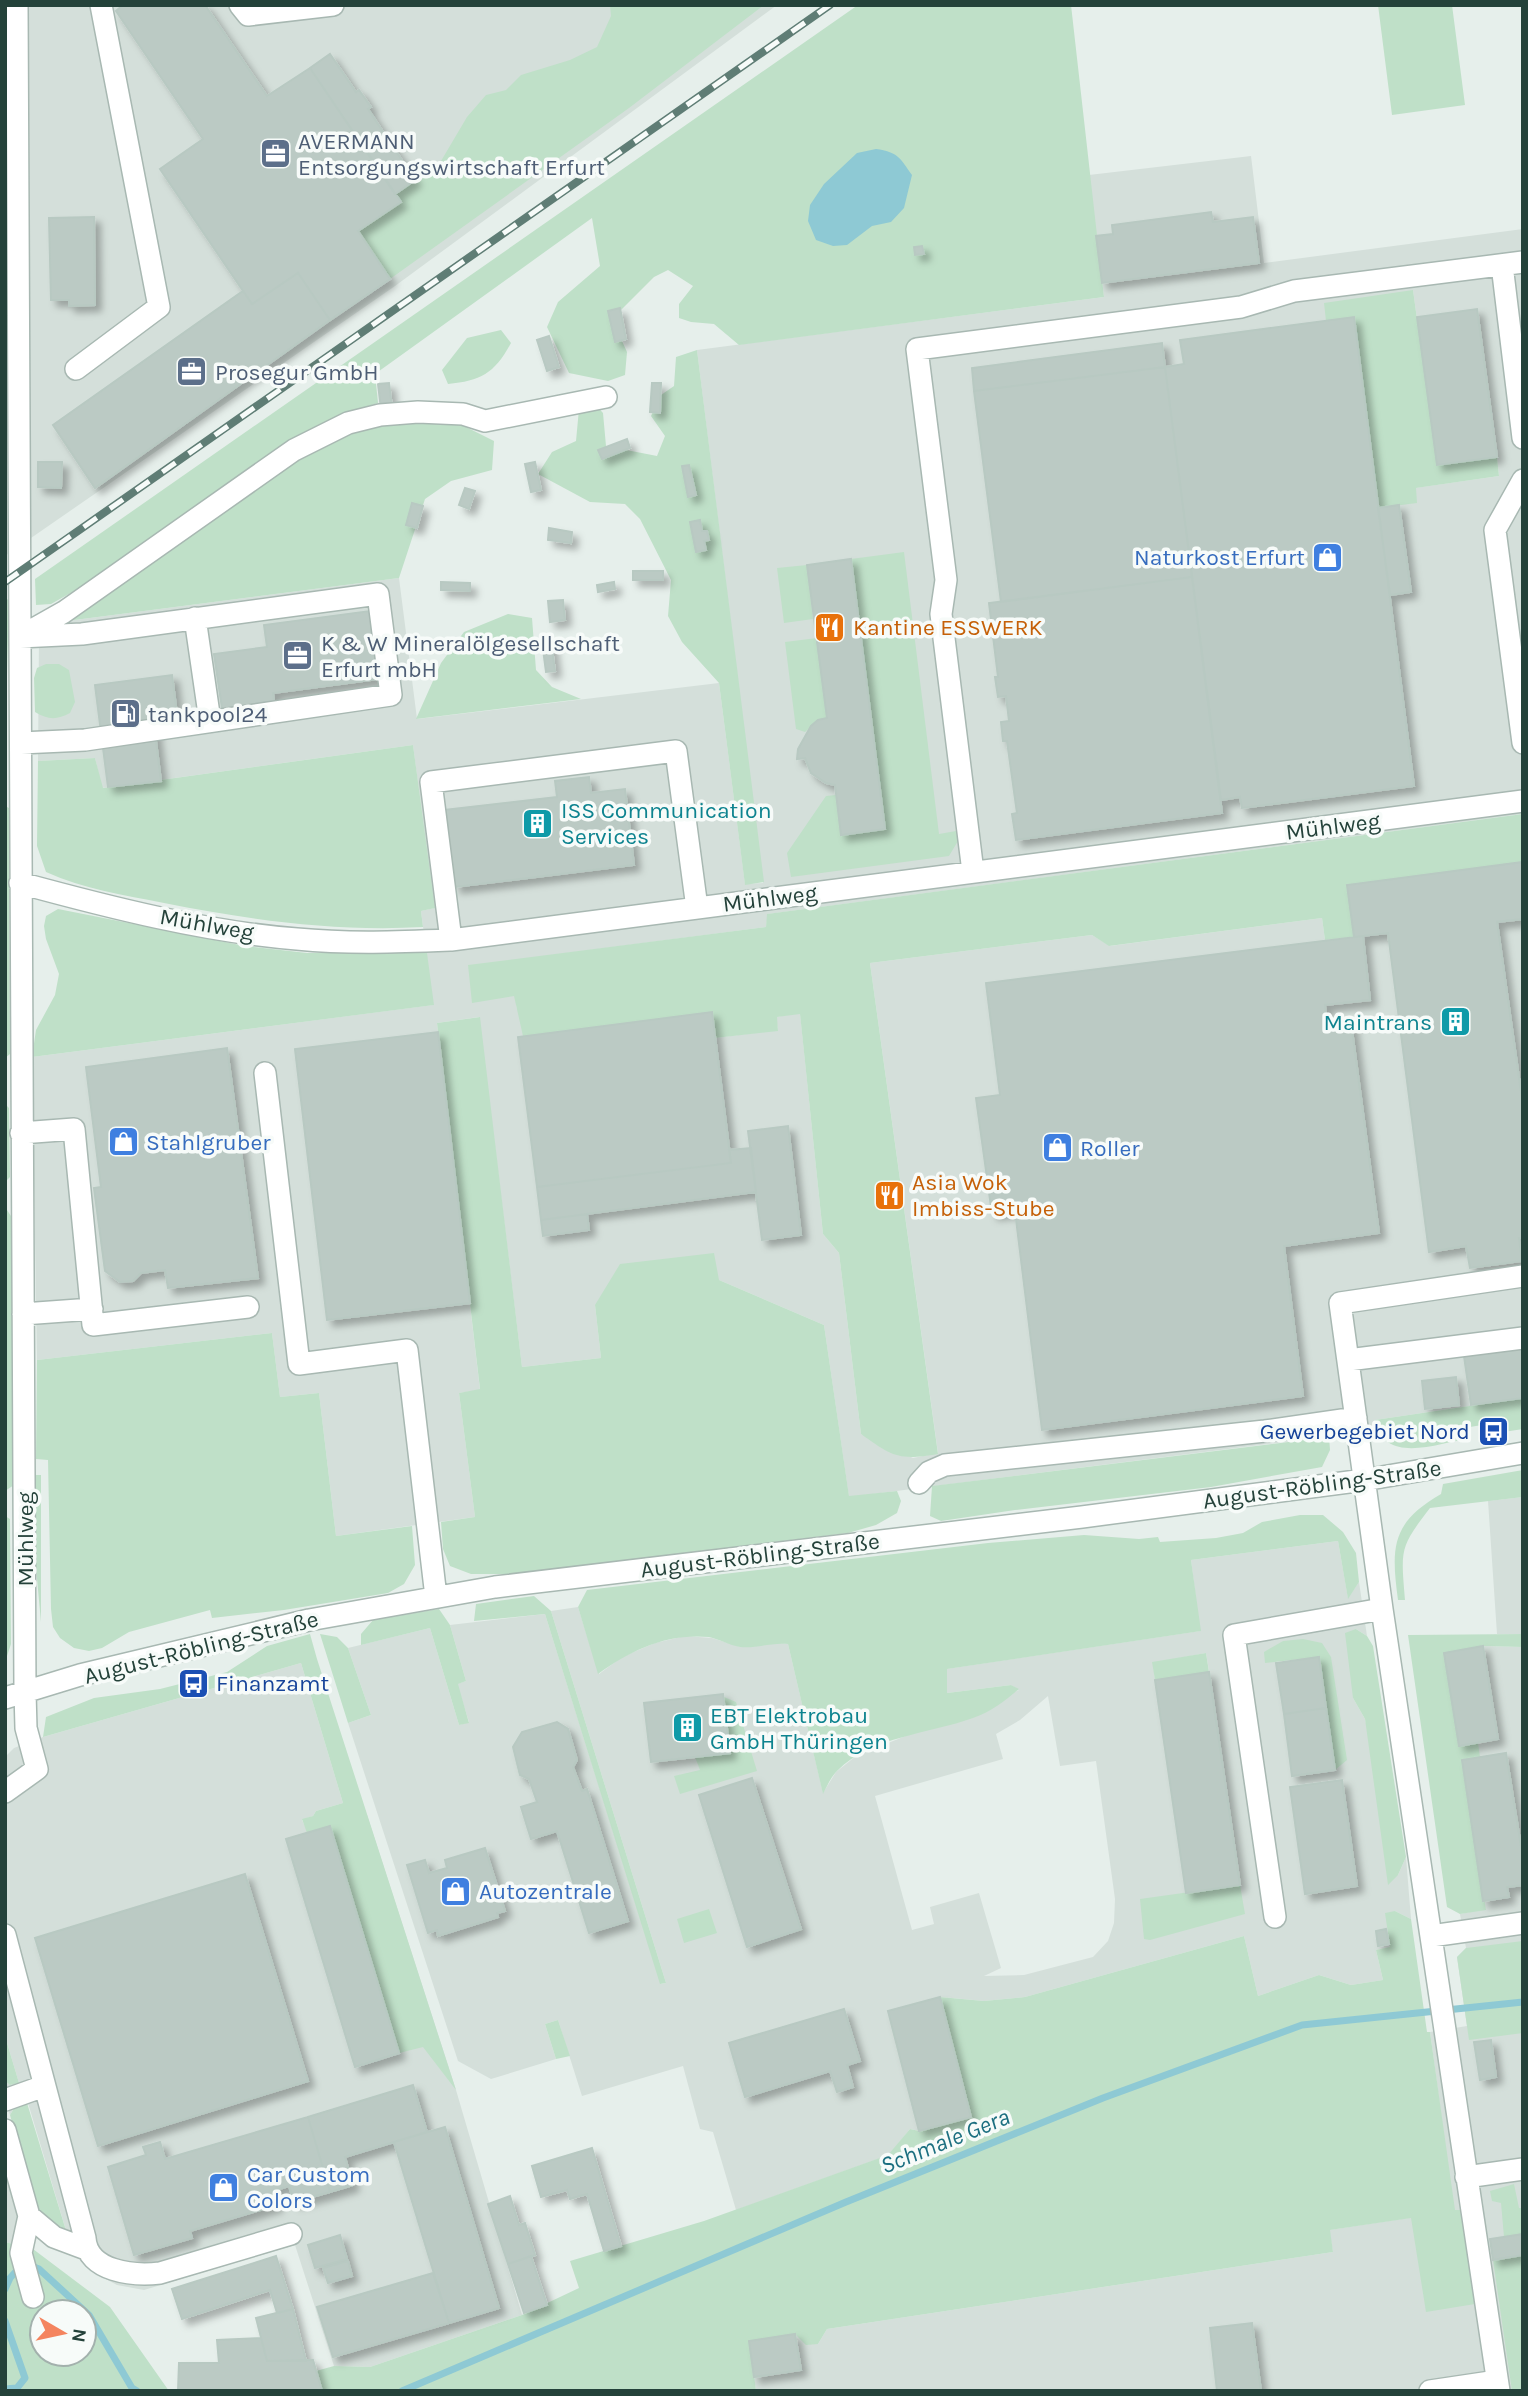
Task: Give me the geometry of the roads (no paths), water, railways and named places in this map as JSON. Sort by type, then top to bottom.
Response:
[{"type":"street","name":"Mühlweg","points":[[5,1792],[37,1769],[15,1695],[15,1503],[23,1314],[14,1196],[21,1133],[13,1077],[20,883],[21,743],[13,462],[11,67],[17,5]]},
{"type":"street","points":[[76,369],[159,307],[101,5]]},
{"type":"street","points":[[240,5],[248,15],[333,5]]},
{"type":"street","points":[[973,872],[941,614],[946,580],[917,349],[1241,307],[1294,291],[1512,264],[1523,438]]},
{"type":"street","points":[[20,637],[64,612],[294,450],[348,422],[380,415],[418,412],[463,414],[485,421],[606,397]]},
{"type":"street","points":[[1523,480],[1495,530],[1523,743]]},
{"type":"street","points":[[20,637],[82,634],[378,594],[391,695],[85,740],[21,743]]},
{"type":"street","points":[[195,618],[210,722]]},
{"type":"street","points":[[451,940],[431,782],[676,751],[697,908]]},
{"type":"street","name":"Mühlweg","points":[[20,883],[92,902],[221,929],[295,939],[377,943],[451,940],[1523,801]]},
{"type":"street","points":[[265,1073],[299,1364],[407,1350],[436,1597]]},
{"type":"street","points":[[21,1133],[74,1129],[93,1325],[248,1307]]},
{"type":"street","points":[[1430,2391],[1498,2386],[1382,1609],[1340,1303],[1523,1276]]},
{"type":"street","points":[[23,1314],[92,1308]]},
{"type":"street","points":[[1348,1360],[1523,1338]]},
{"type":"street","points":[[919,1483],[929,1472],[945,1465],[1251,1433],[1356,1418]]},
{"type":"street","name":"August-Röbling-Straße","points":[[15,1695],[80,1675],[309,1620],[436,1597],[1364,1480],[1523,1453]]},
{"type":"street","points":[[1275,1917],[1234,1634],[1382,1609]]},
{"type":"street","points":[[1431,1936],[1523,1923]]},
{"type":"street","points":[[5,1935],[86,2249],[91,2257],[117,2271],[139,2276],[160,2273],[291,2234]]},
{"type":"street","points":[[5,2100],[44,2086]]},
{"type":"street","points":[[5,2130],[29,2216],[21,2253],[32,2292]]},
{"type":"street","points":[[1465,2177],[1523,2169]]},
{"type":"street","points":[[29,2216],[54,2238],[86,2249]]},
{"type":"water","points":[[876,149],[898,157],[912,175],[904,208],[891,222],[872,226],[847,245],[833,246],[816,240],[808,221],[810,205],[824,184],[857,153]]},
{"type":"waterway","name":"Schmale Gera","points":[[402,2391],[846,2202],[1103,2098],[1302,2025],[1523,2002]]},
{"type":"waterway","name":"Schmale Gera","points":[[29,2265],[39,2269],[89,2315],[132,2388],[137,2391]]},
{"type":"waterway","name":"Schmale Gera","points":[[5,2289],[20,2267]]},
{"type":"waterway","name":"Schmale Gera","points":[[5,2321],[25,2378],[17,2388],[5,2389]]},
{"type":"railway","points":[[5,582],[830,5]]},
{"type":"place","name":"AVERMANN Entsorgungswirtschaft Erfurt","points":[[275,154]]},
{"type":"place","name":"Prosegur GmbH","points":[[192,372]]},
{"type":"place","name":"Naturkost Erfurt","points":[[1328,557]]},
{"type":"place","name":"Kantine ESSWERK","points":[[830,627]]},
{"type":"place","name":"K & W Mineralölgesellschaft Erfurt mbH","points":[[298,656]]},
{"type":"place","name":"tankpool24","points":[[125,714]]},
{"type":"place","name":"ISS Communication Services","points":[[538,823]]},
{"type":"place","name":"Maintrans","points":[[1455,1022]]},
{"type":"place","name":"Stahlgruber","points":[[123,1142]]},
{"type":"place","name":"Roller","points":[[1057,1148]]},
{"type":"place","name":"Asia Wok Imbiss-Stube","points":[[889,1195]]},
{"type":"place","name":"Gewerbegebiet Nord","points":[[1493,1431]]},
{"type":"place","name":"Finanzamt","points":[[193,1683]]},
{"type":"place","name":"EBT Elektrobau GmbH Thüringen","points":[[687,1728]]},
{"type":"place","name":"Autozentrale","points":[[456,1891]]},
{"type":"place","name":"Car Custom Colors","points":[[224,2187]]}]
